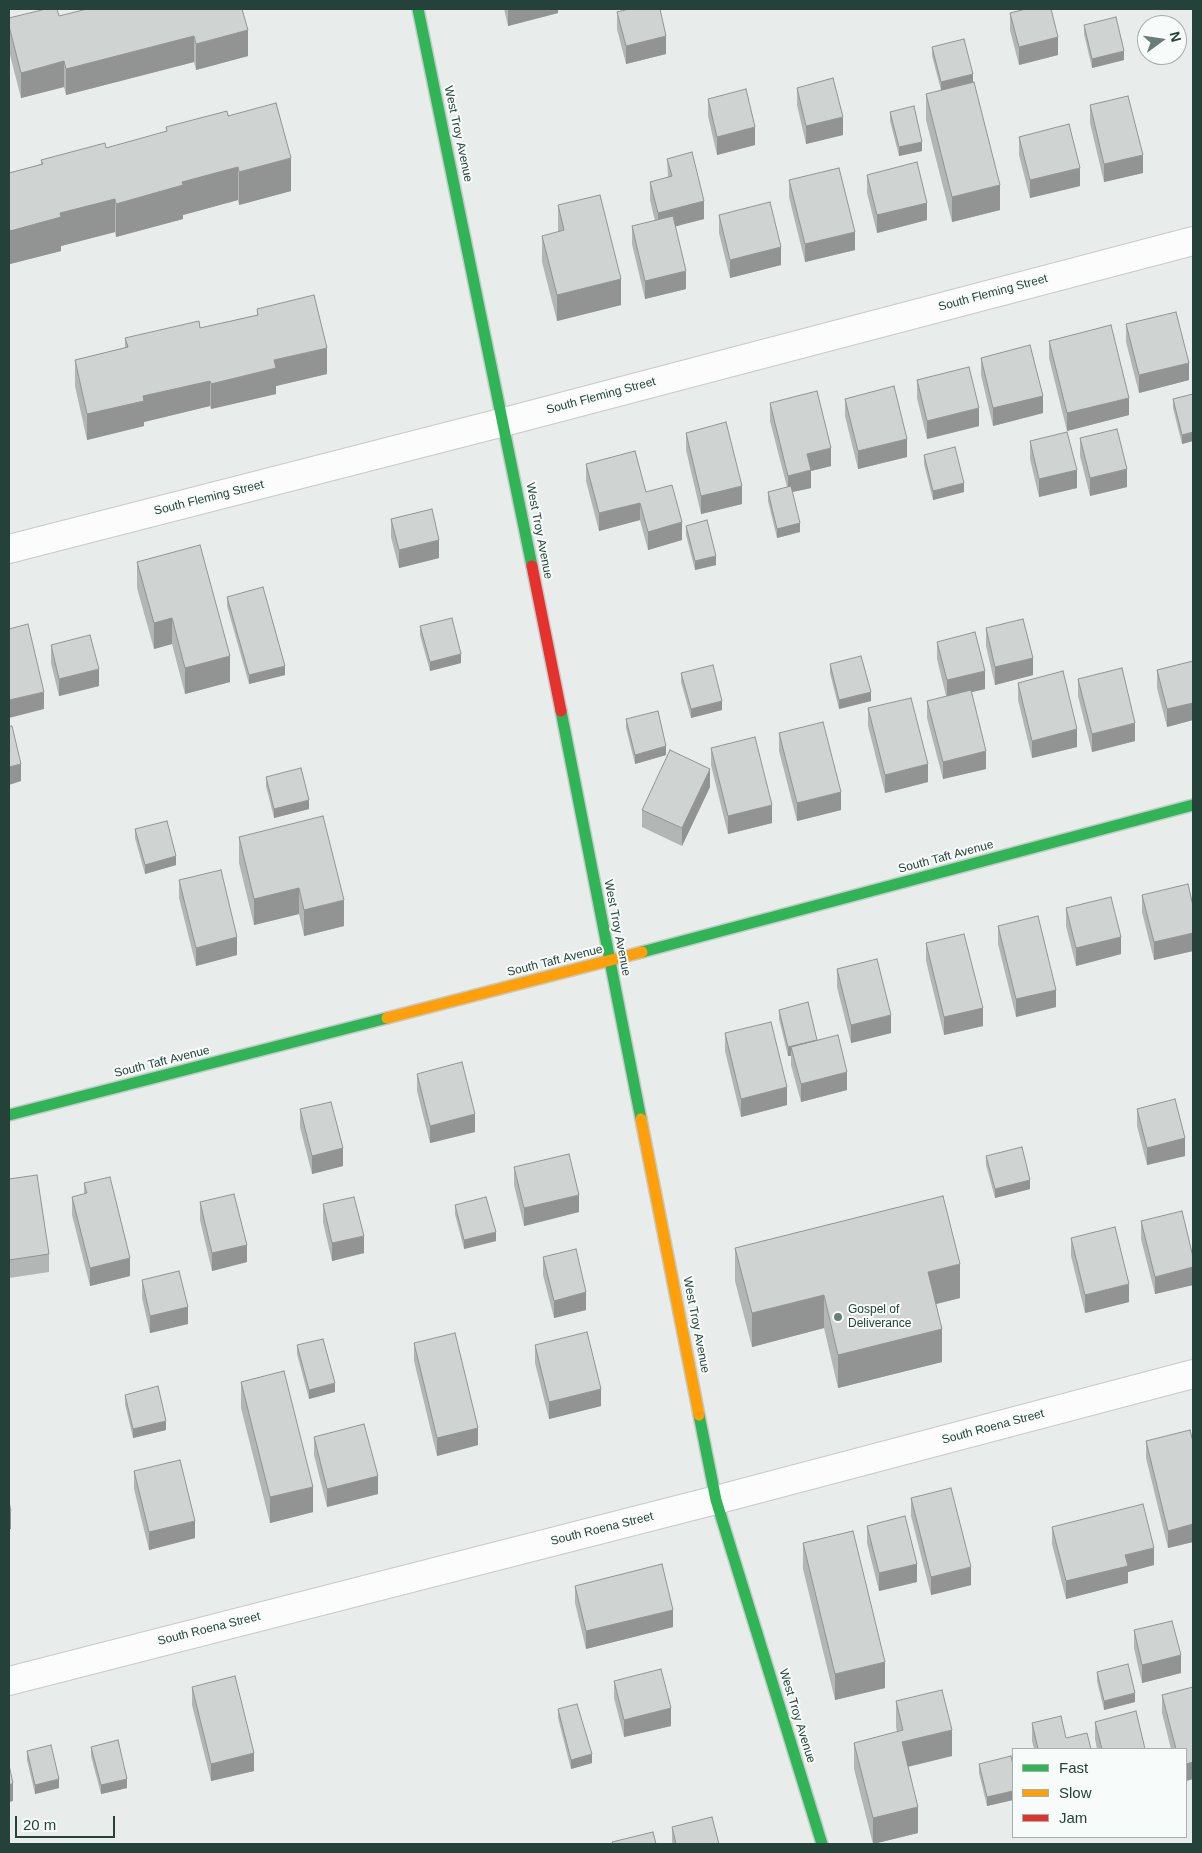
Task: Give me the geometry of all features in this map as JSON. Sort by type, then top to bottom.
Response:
[{"type":"street","name":"West Troy Avenue","points":[[418,9],[504,422],[716,1500],[822,1844]]},
{"type":"street","name":"South Fleming Street","points":[[9,549],[504,422],[1193,241]]},
{"type":"street","name":"South Taft Avenue","points":[[9,1115],[610,961],[1193,805]]},
{"type":"street","name":"South Roena Street","points":[[9,1681],[716,1500],[1193,1374]]},
{"type":"building","points":[[46,9],[57,9],[59,16],[87,9],[242,9],[248,30],[196,44],[194,36],[66,69],[64,61],[21,73],[9,26],[9,18]]},
{"type":"building","points":[[629,9],[660,9],[666,36],[626,46],[617,12]]},
{"type":"building","points":[[1026,9],[1051,9],[1058,37],[1019,47],[1010,13]]},
{"type":"building","points":[[1116,17],[1124,51],[1092,59],[1084,25]]},
{"type":"building","points":[[964,39],[973,74],[941,82],[932,47]]},
{"type":"building","points":[[833,78],[843,117],[806,126],[797,88]]},
{"type":"building","points":[[974,82],[1000,185],[952,197],[926,94]]},
{"type":"building","points":[[746,89],[755,127],[717,137],[708,99]]},
{"type":"building","points":[[1128,96],[1143,155],[1104,164],[1090,105]]},
{"type":"building","points":[[276,103],[291,158],[239,172],[238,167],[182,182],[183,185],[116,204],[115,199],[60,213],[61,217],[10,231],[9,173],[43,164],[41,160],[105,143],[106,148],[167,131],[166,127],[227,111],[228,116]]},
{"type":"building","points":[[914,106],[922,142],[899,147],[890,112]]},
{"type":"building","points":[[1069,124],[1080,168],[1030,180],[1019,137]]},
{"type":"building","points":[[692,152],[704,201],[658,213],[650,182],[672,176],[667,159]]},
{"type":"building","points":[[917,162],[927,203],[877,215],[867,175]]},
{"type":"building","points":[[839,168],[855,232],[805,244],[789,180]]},
{"type":"building","points":[[600,195],[621,279],[557,295],[542,236],[564,230],[558,205]]},
{"type":"building","points":[[770,202],[781,247],[730,260],[719,215]]},
{"type":"building","points":[[673,216],[686,271],[645,281],[632,226]]},
{"type":"building","points":[[314,295],[327,348],[274,360],[276,368],[211,384],[210,381],[143,396],[144,401],[87,414],[75,360],[128,347],[125,338],[199,321],[200,328],[258,315],[257,309]]},
{"type":"building","points":[[1176,312],[1189,363],[1139,375],[1126,324]]},
{"type":"building","points":[[1111,325],[1129,398],[1067,413],[1049,341]]},
{"type":"building","points":[[1030,345],[1043,396],[993,408],[981,358]]},
{"type":"building","points":[[969,367],[979,408],[927,421],[917,380]]},
{"type":"building","points":[[894,386],[907,439],[858,451],[845,399]]},
{"type":"building","points":[[817,391],[831,448],[807,454],[811,470],[788,476],[770,403]]},
{"type":"building","points":[[1193,394],[1193,432],[1182,435],[1173,399]]},
{"type":"building","points":[[726,422],[742,486],[701,496],[686,433]]},
{"type":"building","points":[[1117,429],[1127,469],[1090,478],[1080,438]]},
{"type":"building","points":[[1067,432],[1077,470],[1039,479],[1030,441]]},
{"type":"building","points":[[955,447],[964,483],[933,491],[924,455]]},
{"type":"building","points":[[635,451],[646,492],[672,485],[682,522],[648,532],[640,503],[599,513],[586,464]]},
{"type":"building","points":[[791,486],[800,523],[777,529],[768,492]]},
{"type":"building","points":[[432,509],[439,540],[399,550],[391,519]]},
{"type":"building","points":[[707,520],[716,556],[695,561],[686,526]]},
{"type":"building","points":[[200,545],[230,656],[185,668],[172,618],[154,623],[137,562]]},
{"type":"building","points":[[263,587],[285,666],[249,675],[227,597]]},
{"type":"building","points":[[452,618],[461,654],[430,662],[420,626]]},
{"type":"building","points":[[1023,619],[1033,658],[995,667],[986,628]]},
{"type":"building","points":[[28,624],[44,692],[9,700],[9,629]]},
{"type":"building","points":[[975,632],[985,671],[947,680],[937,642]]},
{"type":"building","points":[[90,635],[99,669],[59,679],[51,645]]},
{"type":"building","points":[[861,656],[871,692],[839,700],[830,664]]},
{"type":"building","points":[[1193,661],[1193,703],[1167,709],[1157,670]]},
{"type":"building","points":[[713,665],[722,701],[691,709],[681,673]]},
{"type":"building","points":[[1122,668],[1135,723],[1092,734],[1078,679]]},
{"type":"building","points":[[1063,671],[1077,729],[1032,741],[1018,683]]},
{"type":"building","points":[[971,690],[986,751],[943,762],[927,701]]},
{"type":"building","points":[[911,698],[928,764],[885,775],[868,708]]},
{"type":"building","points":[[658,711],[666,746],[635,755],[626,719]]},
{"type":"building","points":[[823,722],[841,792],[797,803],[779,733]]},
{"type":"building","points":[[9,726],[12,726],[21,764],[9,767]]},
{"type":"building","points":[[755,737],[772,805],[728,816],[711,748]]},
{"type":"building","points":[[670,750],[710,769],[682,828],[642,810]]},
{"type":"building","points":[[301,768],[309,800],[274,809],[266,777]]},
{"type":"building","points":[[323,816],[344,900],[304,910],[299,888],[254,899],[239,837]]},
{"type":"building","points":[[167,821],[176,856],[145,865],[135,829]]},
{"type":"building","points":[[221,870],[237,937],[196,948],[179,880]]},
{"type":"building","points":[[1188,884],[1193,906],[1193,933],[1154,942],[1142,895]]},
{"type":"building","points":[[1111,897],[1121,937],[1076,948],[1066,908]]},
{"type":"building","points":[[1038,916],[1056,990],[1016,999],[998,926]]},
{"type":"building","points":[[964,934],[983,1008],[944,1017],[926,943]]},
{"type":"building","points":[[877,959],[891,1015],[851,1025],[837,969]]},
{"type":"building","points":[[808,1002],[817,1040],[788,1047],[779,1010]]},
{"type":"building","points":[[771,1022],[787,1087],[741,1099],[725,1033]]},
{"type":"building","points":[[838,1035],[847,1072],[801,1084],[791,1047]]},
{"type":"building","points":[[462,1062],[475,1114],[430,1126],[417,1074]]},
{"type":"building","points":[[1175,1099],[1185,1138],[1147,1148],[1137,1109]]},
{"type":"building","points":[[331,1102],[343,1148],[312,1156],[300,1109]]},
{"type":"building","points":[[1022,1147],[1030,1180],[995,1189],[986,1156]]},
{"type":"building","points":[[569,1154],[579,1195],[524,1208],[514,1167]]},
{"type":"building","points":[[37,1175],[49,1254],[9,1260],[9,1179]]},
{"type":"building","points":[[110,1177],[130,1258],[90,1268],[72,1197],[87,1193],[84,1183]]},
{"type":"building","points":[[234,1194],[247,1245],[212,1253],[200,1202]]},
{"type":"building","name":"Gospel of Deliverance","points":[[943,1196],[960,1264],[928,1272],[942,1329],[838,1355],[824,1295],[752,1313],[735,1248]]},
{"type":"building","points":[[354,1197],[364,1236],[332,1243],[323,1204]]},
{"type":"building","points":[[486,1197],[496,1232],[464,1240],[455,1205]]},
{"type":"building","points":[[1182,1211],[1193,1257],[1193,1267],[1155,1277],[1141,1221]]},
{"type":"building","points":[[1115,1227],[1129,1284],[1085,1295],[1071,1238]]},
{"type":"building","points":[[576,1249],[586,1292],[554,1301],[543,1257]]},
{"type":"building","points":[[179,1271],[188,1307],[150,1316],[142,1280]]},
{"type":"building","points":[[587,1332],[601,1389],[549,1402],[535,1345]]},
{"type":"building","points":[[455,1333],[478,1428],[437,1438],[414,1343]]},
{"type":"building","points":[[323,1339],[335,1383],[309,1390],[297,1345]]},
{"type":"building","points":[[284,1371],[313,1487],[270,1497],[241,1382]]},
{"type":"building","points":[[158,1386],[166,1421],[133,1429],[125,1395]]},
{"type":"building","points":[[364,1424],[378,1476],[327,1489],[314,1437]]},
{"type":"building","points":[[1190,1430],[1193,1442],[1193,1524],[1168,1531],[1146,1441]]},
{"type":"building","points":[[180,1460],[195,1521],[149,1532],[134,1471]]},
{"type":"building","points":[[951,1488],[971,1567],[931,1577],[911,1498]]},
{"type":"building","points":[[1143,1504],[1154,1548],[1125,1555],[1128,1566],[1066,1581],[1052,1527]]},
{"type":"building","points":[[905,1516],[917,1564],[879,1573],[867,1526]]},
{"type":"building","points":[[853,1531],[885,1662],[835,1674],[803,1543]]},
{"type":"building","points":[[662,1564],[673,1610],[586,1631],[575,1586]]},
{"type":"building","points":[[1172,1621],[1181,1655],[1142,1665],[1134,1630]]},
{"type":"building","points":[[1128,1664],[1135,1693],[1104,1701],[1097,1672]]},
{"type":"building","points":[[661,1669],[671,1708],[624,1720],[614,1681]]},
{"type":"building","points":[[235,1676],[254,1753],[211,1764],[192,1687]]},
{"type":"building","points":[[1193,1687],[1193,1762],[1187,1764],[1187,1748],[1176,1748],[1162,1695]]},
{"type":"building","points":[[942,1690],[952,1730],[902,1742],[918,1807],[873,1818],[854,1743],[903,1730],[896,1701]]},
{"type":"building","points":[[577,1704],[592,1754],[571,1760],[558,1709]]},
{"type":"building","points":[[1136,1711],[1145,1748],[1102,1748],[1095,1722]]},
{"type":"building","points":[[1061,1716],[1066,1738],[1087,1733],[1091,1748],[1038,1748],[1032,1723]]},
{"type":"building","points":[[118,1740],[127,1779],[101,1785],[91,1747]]},
{"type":"building","points":[[51,1745],[59,1779],[35,1785],[27,1751]]},
{"type":"building","points":[[1011,1756],[1012,1791],[987,1797],[979,1764]]},
{"type":"building","points":[[9,1765],[13,1783],[9,1785]]},
{"type":"building","points":[[712,1817],[719,1844],[676,1844],[672,1827]]},
{"type":"building","points":[[653,1832],[656,1844],[613,1844],[612,1842]]},
{"type":"traffic: fast","points":[[418,9],[532,566]]},
{"type":"traffic: fast","points":[[561,711],[641,1119]]},
{"type":"traffic: fast","points":[[642,952],[1193,805]]},
{"type":"traffic: fast","points":[[9,1115],[387,1018]]},
{"type":"traffic: fast","points":[[699,1415],[716,1500],[822,1844]]},
{"type":"traffic: slow","points":[[387,1018],[642,952]]},
{"type":"traffic: slow","points":[[641,1119],[699,1415]]},
{"type":"traffic: jam","points":[[532,566],[561,711]]},
{"type":"place","name":"Gospel of Deliverance","points":[[838,1317]]}]
